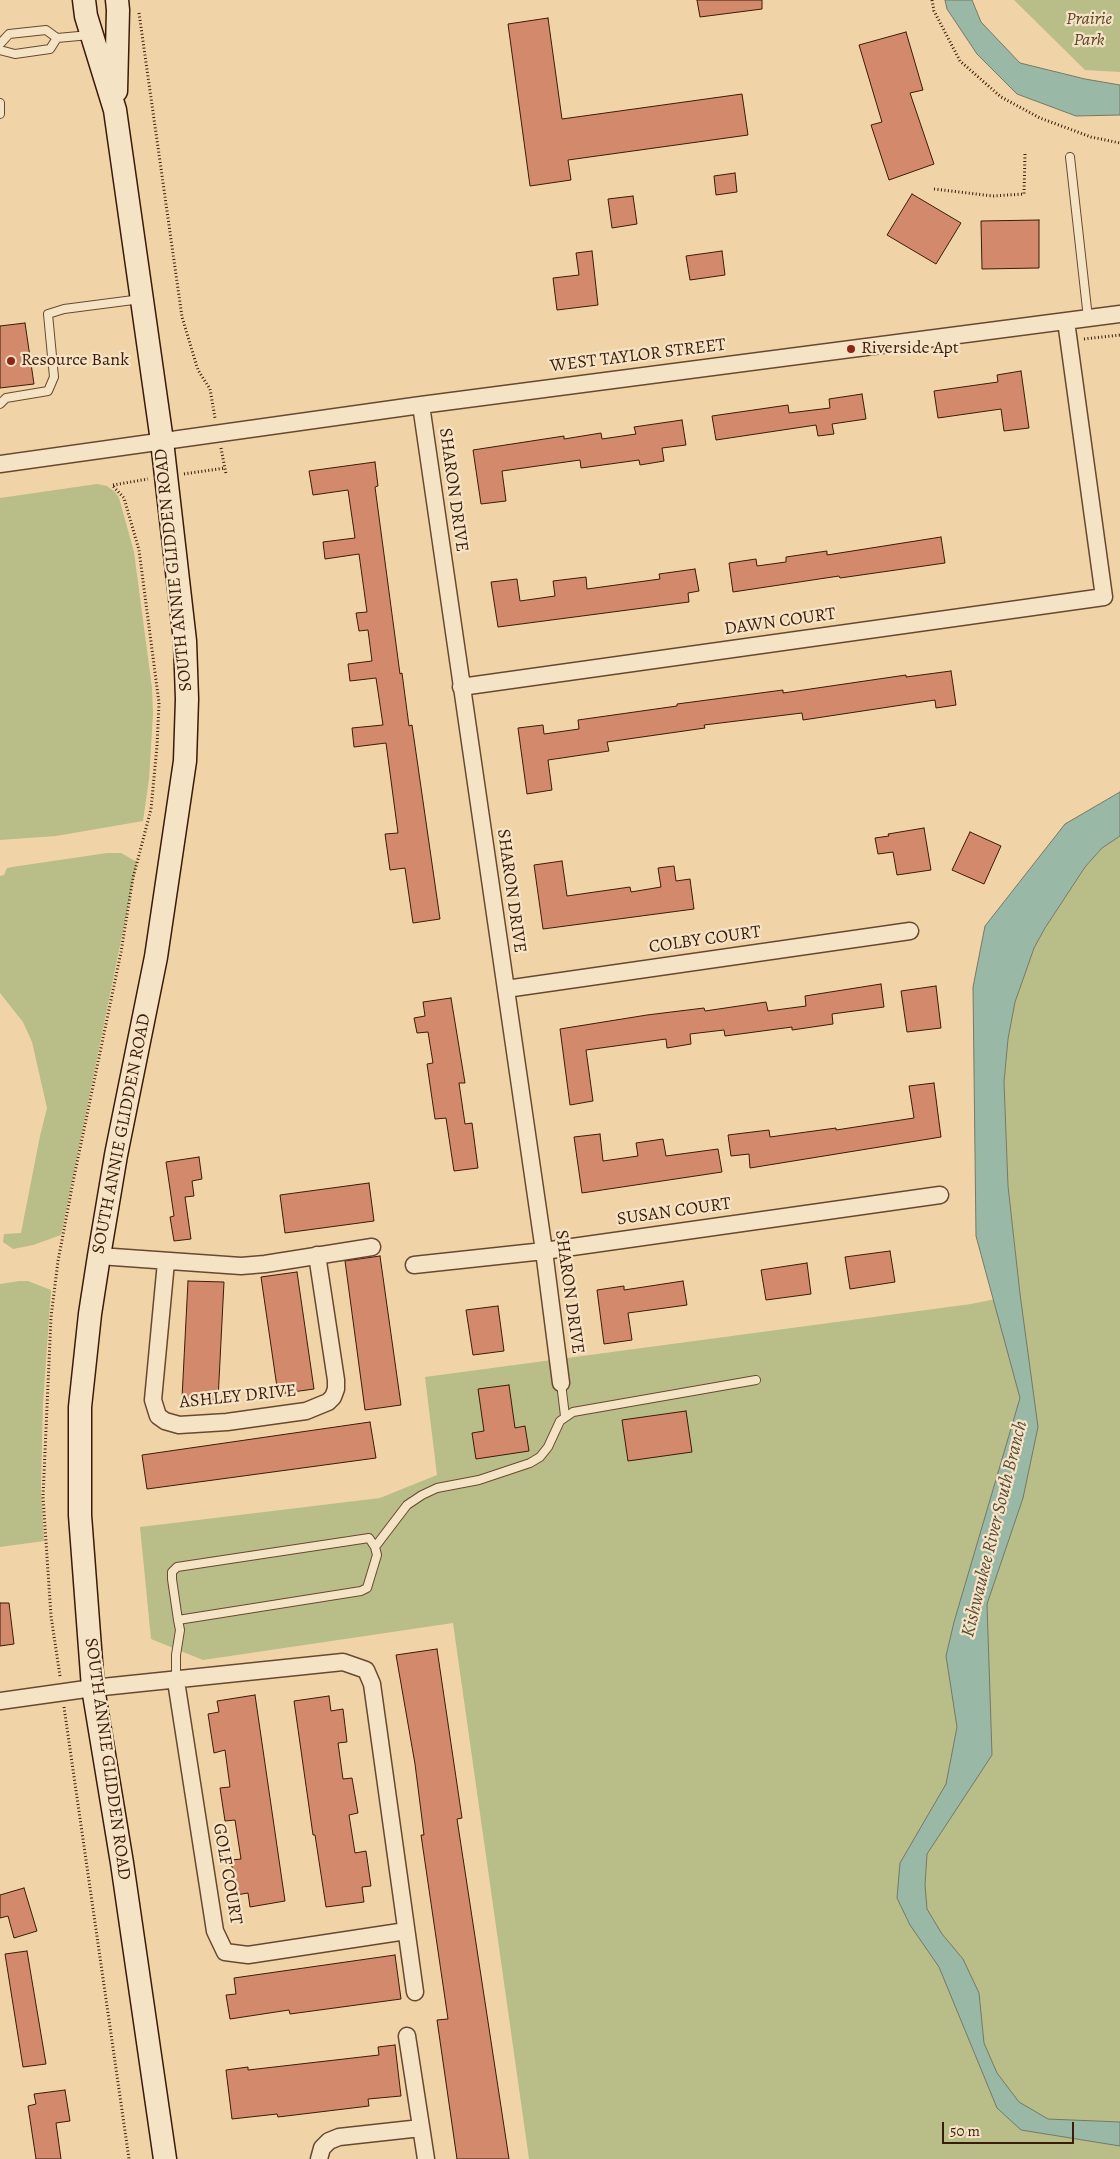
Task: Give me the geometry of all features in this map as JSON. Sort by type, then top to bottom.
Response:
[{"type":"main road","name":"SOUTH ANNIE GLIDDEN ROAD","points":[[84,0],[92,34],[115,110],[162,441],[185,640],[187,699],[185,761],[156,957],[116,1155],[99,1256],[90,1314],[80,1415],[80,1515],[93,1688],[122,1863],[164,2159]]},
{"type":"main road","name":"SOUTH ANNIE GLIDDEN ROAD","points":[[115,110],[117,0]]},
{"type":"street","name":"WEST TAYLOR STREET","points":[[0,464],[421,405],[1120,314]]},
{"type":"street","points":[[1066,322],[1069,341]]},
{"type":"street","name":"DAWN COURT","points":[[461,687],[1104,597],[1069,341]]},
{"type":"street","name":"SHARON DRIVE","points":[[421,405],[544,1250],[561,1383]]},
{"type":"street","name":"COLBY COURT","points":[[506,989],[910,931]]},
{"type":"street","name":"SUSAN COURT","points":[[414,1265],[544,1250],[940,1196]]},
{"type":"street","points":[[99,1256],[241,1266],[265,1264],[372,1246]]},
{"type":"street","name":"ASHLEY DRIVE","points":[[166,1262],[152,1400],[158,1416],[164,1421],[179,1425],[227,1422],[306,1411],[328,1402],[333,1397],[336,1389],[336,1380],[317,1254]]},
{"type":"street","points":[[0,1700],[93,1688],[176,1681],[343,1662],[366,1670],[372,1684],[415,1992]]},
{"type":"street","name":"GOLF COURT","points":[[176,1681],[214,1931],[226,1952],[248,1954],[406,1931]]},
{"type":"street","points":[[407,2036],[426,2159]]},
{"type":"street","points":[[319,2159],[322,2148],[329,2141],[339,2137],[420,2128]]},
{"type":"lane","points":[[0,44],[8,34],[46,30],[57,38],[92,34]]},
{"type":"lane","points":[[0,50],[15,54],[50,50],[57,38]]},
{"type":"lane","points":[[0,103],[0,114]]},
{"type":"lane","points":[[1070,157],[1088,318]]},
{"type":"lane","points":[[0,404],[6,398],[48,390],[54,377],[48,314],[64,308],[142,299]]},
{"type":"lane","points":[[375,1547],[407,1505],[422,1495],[437,1488],[479,1480],[530,1463],[540,1457],[548,1447],[560,1421],[573,1412],[756,1380]]},
{"type":"lane","points":[[561,1383],[565,1416]]},
{"type":"lane","points":[[176,1681],[176,1655],[180,1630],[178,1620],[172,1572],[177,1567],[369,1538],[375,1547],[376,1555],[367,1588],[361,1591],[178,1620]]},
{"type":"path","points":[[932,0],[934,11],[960,61],[1001,96],[1040,118],[1091,137],[1120,143]]},
{"type":"path","points":[[139,10],[182,316],[198,370],[210,389]]},
{"type":"path","points":[[934,189],[993,196],[1024,194],[1025,154]]},
{"type":"path","points":[[1069,341],[1120,335]]},
{"type":"green space","name":"Prairie Park","points":[[1014,0],[1120,0],[1120,72],[1085,70]]},
{"type":"green space","points":[[97,484],[107,486],[119,498],[134,552],[152,688],[153,714],[149,779],[143,821],[56,836],[0,840],[0,498]]},
{"type":"green space","points":[[1120,836],[1120,2159],[529,2159],[453,1623],[203,1660],[151,1639],[140,1527],[380,1498],[437,1475],[425,1377],[971,1304],[1020,1294],[1008,1186],[1004,1082],[1008,1039],[1015,1002],[1034,948],[1045,928],[1085,867],[1102,848]]},
{"type":"green space","points":[[107,853],[121,853],[137,862],[61,1235],[33,1245],[13,1249],[3,1242],[4,1234],[21,1233],[47,1108],[32,1042],[23,1022],[0,993],[0,876],[4,875],[7,868]]},
{"type":"green space","points":[[28,1281],[51,1290],[43,1404],[41,1487],[44,1541],[0,1547],[0,1284]]},
{"type":"water","points":[[945,0],[972,0],[981,22],[1020,63],[1085,79],[1120,85],[1120,115],[1076,116],[1017,94],[977,54],[947,9]]},
{"type":"water","name":"Kishwaukee River South Branch","points":[[1120,792],[1120,836],[1102,848],[1085,867],[1045,928],[1034,948],[1015,1002],[1008,1039],[1004,1082],[1008,1186],[1038,1427],[1023,1498],[987,1604],[992,1755],[927,1854],[925,1885],[927,1909],[942,1934],[963,1959],[979,1993],[984,2043],[997,2073],[1019,2102],[1048,2119],[1120,2122],[1120,2146],[1021,2130],[997,2108],[939,1967],[910,1925],[897,1898],[900,1863],[946,1784],[957,1727],[946,1656],[954,1622],[1020,1398],[976,1236],[973,987],[985,926],[1065,824]]},
{"type":"building","points":[[697,0],[762,0],[762,9],[700,17]]},
{"type":"building","points":[[548,18],[562,119],[742,94],[748,135],[568,160],[571,180],[530,186],[508,24]]},
{"type":"building","points":[[906,32],[923,90],[910,93],[934,164],[889,180],[871,125],[882,122],[859,45]]},
{"type":"building","points":[[735,173],[737,192],[716,195],[714,176]]},
{"type":"building","points":[[912,194],[961,223],[936,264],[887,235]]},
{"type":"building","points":[[633,196],[637,224],[612,228],[608,199]]},
{"type":"building","points":[[1039,220],[1039,268],[982,269],[981,221]]},
{"type":"building","points":[[592,251],[598,305],[557,310],[553,278],[579,275],[576,253]]},
{"type":"building","points":[[722,251],[725,275],[690,280],[686,256]]},
{"type":"building","points":[[25,323],[34,384],[0,388],[0,326]]},
{"type":"building","points":[[1021,371],[1029,428],[1004,431],[1001,409],[938,418],[934,391],[998,382],[997,375]]},
{"type":"building","points":[[862,394],[866,419],[832,424],[834,434],[818,436],[816,425],[716,440],[712,416],[788,405],[789,413],[830,408],[829,399]]},
{"type":"building","points":[[682,420],[686,445],[662,448],[664,461],[640,465],[639,460],[581,468],[580,460],[502,471],[506,501],[481,504],[473,450],[564,436],[564,439],[601,433],[602,439],[636,434],[634,427]]},
{"type":"building","points":[[375,462],[378,486],[375,487],[400,674],[402,673],[409,726],[412,725],[440,919],[413,923],[405,868],[390,870],[385,834],[398,833],[386,743],[354,747],[352,728],[383,725],[376,678],[350,681],[348,664],[372,661],[368,630],[359,631],[356,613],[367,612],[359,554],[325,559],[323,542],[355,538],[348,490],[313,495],[309,471]]},
{"type":"building","points":[[941,537],[945,563],[733,592],[729,563],[756,559],[757,566],[786,562],[786,557],[827,551],[827,555]]},
{"type":"building","points":[[695,569],[699,591],[688,593],[689,602],[498,627],[491,582],[517,579],[520,601],[555,596],[553,581],[586,577],[587,589],[660,579],[659,574]]},
{"type":"building","points":[[951,671],[956,705],[936,708],[935,700],[803,720],[802,713],[704,725],[705,728],[607,742],[609,751],[548,760],[552,790],[527,794],[518,728],[543,725],[544,734],[579,729],[578,720],[677,706],[677,704],[783,690],[783,693],[906,675],[906,677]]},
{"type":"building","points":[[924,828],[931,870],[897,875],[893,852],[878,854],[875,838]]},
{"type":"building","points":[[970,832],[1001,846],[984,884],[952,870]]},
{"type":"building","points":[[562,861],[567,896],[630,887],[631,892],[661,887],[658,868],[674,866],[676,881],[690,879],[694,909],[543,929],[534,865]]},
{"type":"building","points":[[881,984],[884,1007],[832,1014],[833,1024],[792,1030],[792,1027],[725,1036],[724,1030],[690,1034],[691,1044],[667,1048],[666,1039],[586,1050],[593,1101],[570,1105],[560,1029],[647,1015],[704,1008],[705,1011],[766,1002],[768,1011],[806,1006],[805,996]]},
{"type":"building","points":[[936,986],[941,1028],[907,1032],[901,991]]},
{"type":"building","points":[[451,998],[465,1083],[459,1083],[465,1124],[472,1123],[478,1168],[454,1171],[446,1118],[435,1119],[427,1064],[433,1063],[428,1032],[417,1033],[414,1018],[425,1016],[423,1002]]},
{"type":"building","points":[[934,1083],[941,1137],[750,1168],[749,1154],[731,1156],[728,1135],[769,1130],[770,1137],[836,1128],[836,1130],[914,1118],[909,1086]]},
{"type":"building","points":[[600,1134],[603,1161],[638,1156],[636,1143],[663,1139],[666,1156],[718,1149],[722,1172],[582,1193],[574,1137]]},
{"type":"building","points":[[199,1157],[202,1179],[192,1181],[194,1196],[185,1197],[191,1239],[174,1241],[170,1217],[174,1216],[166,1162]]},
{"type":"building","points":[[369,1183],[374,1221],[285,1233],[280,1195]]},
{"type":"building","points":[[890,1251],[895,1282],[850,1289],[845,1257]]},
{"type":"building","points":[[380,1256],[401,1405],[365,1410],[345,1261]]},
{"type":"building","points":[[807,1263],[811,1294],[766,1300],[761,1270]]},
{"type":"building","points":[[297,1272],[314,1389],[278,1394],[261,1277]]},
{"type":"building","points":[[188,1281],[224,1282],[218,1400],[182,1398]]},
{"type":"building","points":[[683,1281],[687,1305],[628,1313],[632,1340],[604,1344],[597,1290],[624,1286],[624,1290]]},
{"type":"building","points":[[498,1306],[504,1351],[473,1355],[466,1310]]},
{"type":"building","points":[[509,1385],[515,1428],[525,1426],[529,1451],[476,1459],[472,1433],[484,1431],[478,1389]]},
{"type":"building","points":[[686,1411],[692,1452],[628,1461],[622,1420]]},
{"type":"building","points":[[370,1422],[376,1458],[147,1489],[142,1455]]},
{"type":"building","points":[[0,1603],[9,1603],[14,1644],[0,1646]]},
{"type":"building","points":[[437,1649],[462,1818],[457,1819],[509,2159],[457,2159],[437,2020],[448,2019],[421,1835],[424,1835],[415,1764],[396,1655]]},
{"type":"building","points":[[255,1695],[285,1901],[250,1907],[248,1893],[236,1895],[231,1860],[241,1859],[235,1820],[225,1821],[220,1788],[230,1787],[225,1750],[214,1753],[208,1714],[219,1712],[217,1701]]},
{"type":"building","points":[[329,1696],[331,1711],[343,1709],[347,1742],[338,1743],[343,1779],[352,1778],[358,1813],[349,1815],[355,1853],[366,1851],[371,1886],[362,1887],[364,1902],[326,1907],[315,1835],[313,1835],[294,1701]]},
{"type":"building","points":[[24,1888],[37,1931],[14,1938],[8,1916],[0,1918],[0,1895]]},
{"type":"building","points":[[27,1951],[46,2064],[23,2067],[5,1954]]},
{"type":"building","points":[[395,1955],[401,1999],[290,2014],[289,2010],[230,2019],[226,1995],[236,1994],[234,1978]]},
{"type":"building","points":[[395,2045],[401,2096],[368,2099],[369,2106],[278,2117],[277,2114],[232,2119],[226,2070],[248,2067],[248,2070],[379,2055],[378,2047]]},
{"type":"building","points":[[65,2090],[70,2121],[56,2123],[61,2159],[36,2159],[28,2106],[36,2104],[34,2094]]},
{"type":"place","name":"Riverside Apt","points":[[851,349]]},
{"type":"place","name":"Resource Bank","points":[[11,361]]}]
